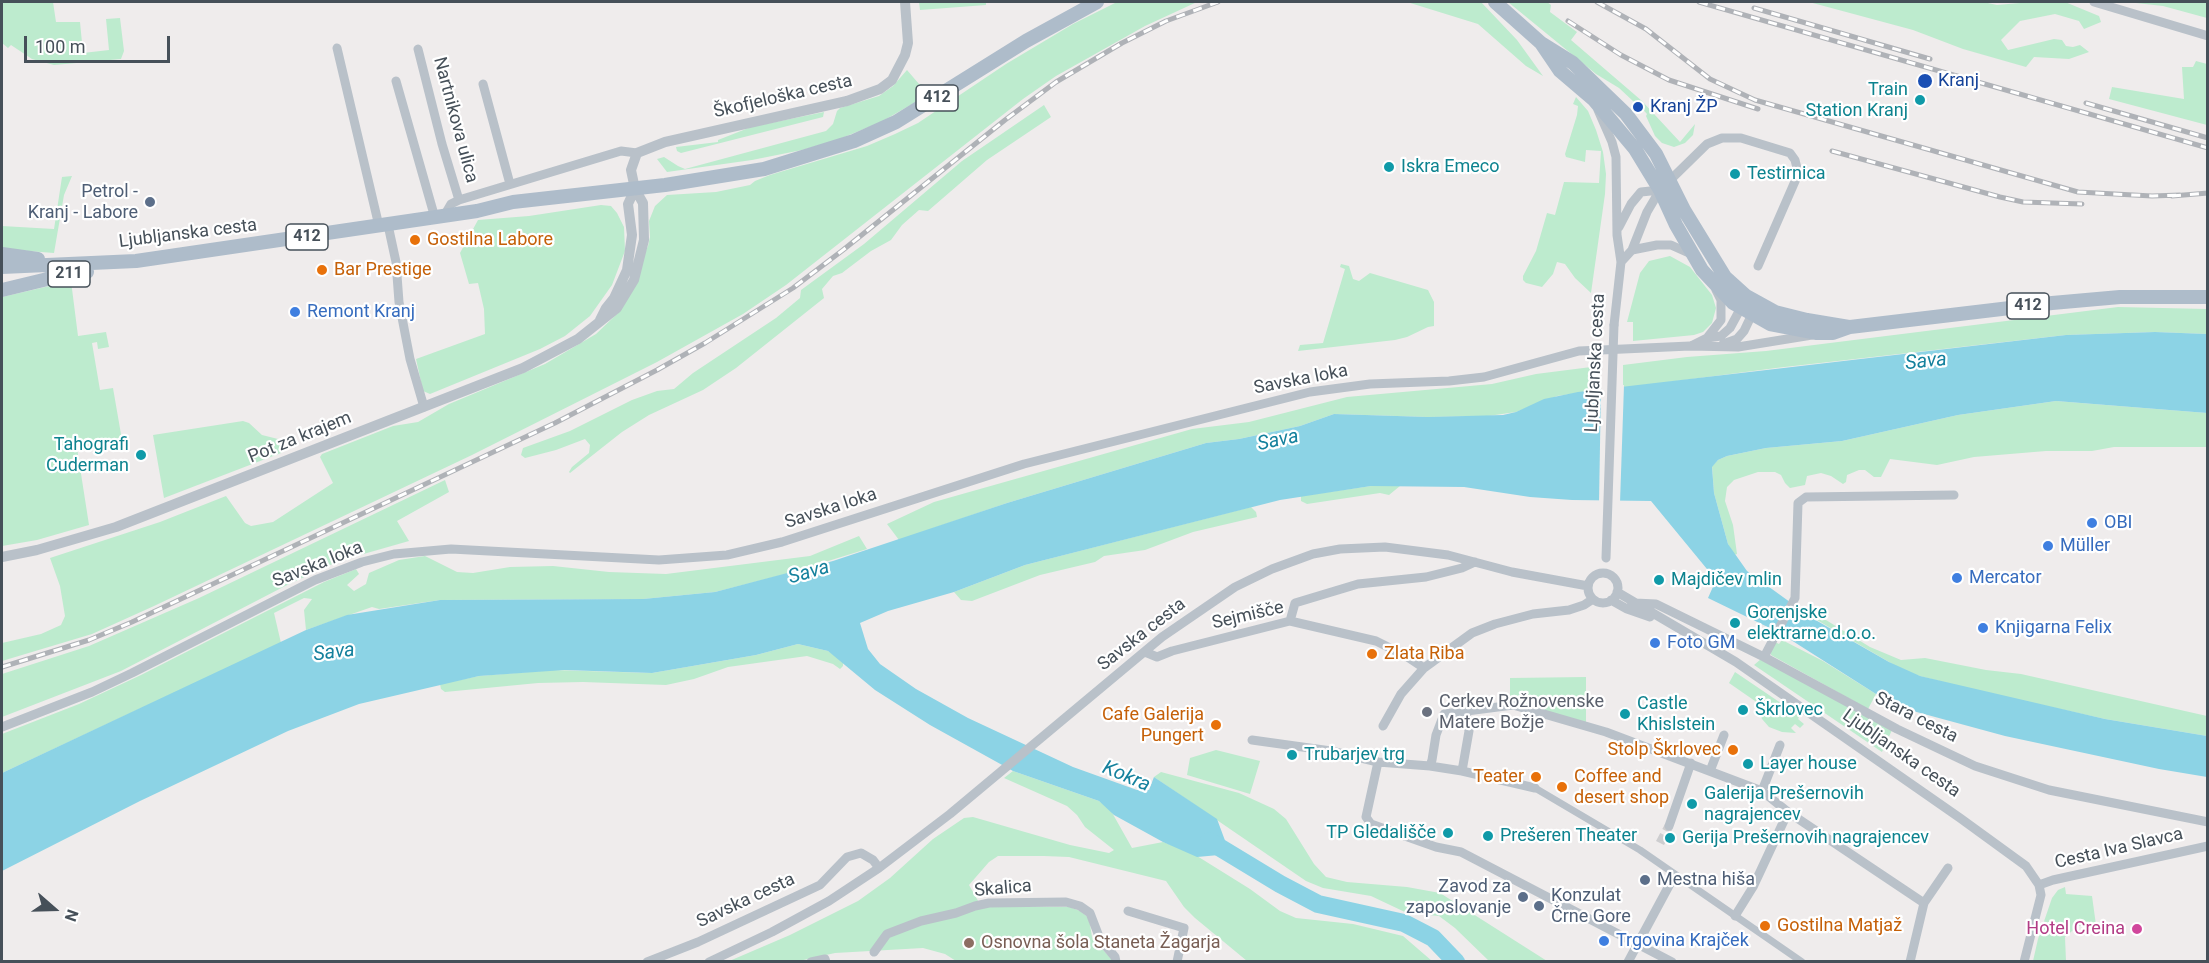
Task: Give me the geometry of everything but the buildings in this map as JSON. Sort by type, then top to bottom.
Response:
[{"type":"main road","name":"Ljubljanska cesta","points":[[2,267],[136,261],[477,211],[516,211],[538,208],[613,197],[635,189],[764,169],[854,141],[906,117],[1026,41],[1097,2]]},
{"type":"main road","name":"Ljubljanska cesta","points":[[1495,2],[1541,43],[1573,63],[1626,114],[1656,154],[1665,186],[1684,210],[1725,277],[1749,306],[1792,317],[1850,327]]},
{"type":"main road","name":"Ljubljanska cesta","points":[[1541,43],[1560,71],[1594,100]]},
{"type":"main road","name":"412","points":[[1594,100],[1665,186],[1691,254],[1710,280],[1724,295],[1749,306],[1770,324],[1817,333],[1833,333],[1850,327],[2120,297],[2208,297]]},
{"type":"main road","name":"211","points":[[2,254],[40,260],[89,257],[108,262]]},
{"type":"main road","name":"211","points":[[2,290],[60,276],[114,270],[136,261]]},
{"type":"street","name":"Škofjeloška cesta","points":[[637,153],[664,142],[847,101],[880,88],[892,80],[905,55],[908,43],[905,2]]},
{"type":"street","points":[[2094,2],[2208,36]]},
{"type":"street","points":[[337,48],[384,225],[395,255],[399,302],[410,359],[424,407]]},
{"type":"street","name":"Nartnikova ulica","points":[[418,49],[459,200]]},
{"type":"street","points":[[396,81],[439,217],[451,204],[459,200],[621,151],[637,153],[631,170],[635,189]]},
{"type":"street","points":[[483,84],[510,184]]},
{"type":"street","name":"Ljubljanska cesta","points":[[1594,100],[1616,157],[1617,235],[1621,262],[1614,325],[1606,574]]},
{"type":"street","points":[[1621,262],[1632,250],[1647,212],[1665,186],[1707,144],[1722,138],[1741,138],[1790,153],[1795,160],[1796,179],[1758,266]]},
{"type":"street","points":[[1617,235],[1630,204],[1641,192],[1665,186]]},
{"type":"street","name":"Pot za krajem","points":[[2,557],[37,550],[117,527],[424,407],[548,356],[578,339],[598,323],[627,270],[632,235],[628,204],[635,189]]},
{"type":"street","points":[[1632,250],[1657,245],[1671,246],[1691,254]]},
{"type":"street","points":[[1707,338],[1721,320],[1722,312],[1721,300],[1710,280]]},
{"type":"street","points":[[1690,346],[1707,338],[1721,336],[1749,306]]},
{"type":"street","points":[[1718,346],[1737,339],[1744,332],[1749,306]]},
{"type":"street","name":"Savska loka","points":[[2,727],[92,692],[315,580],[362,562],[394,554],[479,549],[659,560],[727,555],[782,542],[1024,464],[1310,392],[1370,384],[1449,381],[1484,377],[1579,351],[1690,346],[1738,347],[1817,333]]},
{"type":"street","points":[[1764,657],[1795,597],[1798,503],[1806,497],[1954,495]]},
{"type":"street","name":"Savska cesta","points":[[709,962],[772,932],[829,901],[879,868],[950,814],[1171,630],[1235,587],[1272,569],[1313,554],[1340,549],[1384,547],[1448,555],[1512,572],[1588,586]]},
{"type":"street","points":[[1290,621],[1295,603],[1358,584],[1426,576],[1462,568],[1475,562]]},
{"type":"street","points":[[1606,574],[1616,582],[1617,592],[1611,600],[1602,603],[1593,599],[1588,586],[1593,578],[1606,574]]},
{"type":"street","name":"Ljubljanska cesta","points":[[1617,592],[1631,606]]},
{"type":"street","points":[[1383,726],[1401,694],[1424,668],[1472,633],[1533,614],[1569,610],[1593,599]]},
{"type":"street","name":"Ljubljanska cesta","points":[[1611,600],[1667,622],[1736,662],[2019,860],[2031,872],[2039,885]]},
{"type":"street","name":"Stara cesta","points":[[1631,606],[1656,604],[1764,657],[1897,729],[1975,766],[2049,790],[2208,822]]},
{"type":"street","name":"Sejmišče","points":[[1145,652],[1157,657],[1182,648],[1290,621],[1376,641],[1424,668]]},
{"type":"street","points":[[1430,765],[1436,735],[1444,714],[1513,705],[1606,732],[1762,791],[1788,812],[1924,903]]},
{"type":"street","points":[[1462,771],[1469,731],[1466,712]]},
{"type":"street","points":[[1710,771],[1724,735]]},
{"type":"street","points":[[1252,740],[1330,751],[1378,762],[1430,765],[1531,786],[1640,850],[1673,879],[1734,916],[1802,962]]},
{"type":"street","points":[[1762,791],[1780,745]]},
{"type":"street","points":[[1378,762],[1366,818],[1371,824],[1436,847],[1461,852],[1638,942],[1672,962]]},
{"type":"street","points":[[1668,826],[1691,763]]},
{"type":"street","points":[[1734,916],[1753,887],[1788,812]]},
{"type":"street","name":"Cesta Iva Slavca","points":[[2039,885],[2208,846]]},
{"type":"street","name":"Savska cesta","points":[[647,962],[707,938],[820,885],[847,857],[861,853],[873,860],[879,868]]},
{"type":"street","points":[[1910,962],[1924,903],[1948,868]]},
{"type":"street","points":[[1628,962],[1673,879]]},
{"type":"street","points":[[2024,962],[2041,895],[2039,885]]},
{"type":"street","name":"Skalica","points":[[874,952],[887,934],[921,921],[975,906],[1012,902],[1066,902],[1080,906],[1090,913],[1100,939],[1115,957],[1116,962]]},
{"type":"street","points":[[1128,911],[1184,928],[1177,962]]},
{"type":"street","points":[[811,962],[825,959],[826,962]]},
{"type":"green space","points":[[2,2],[53,2],[56,22],[80,22],[83,53],[109,50],[106,19],[120,18],[124,51],[121,59],[54,65],[32,59],[11,45],[8,48],[2,43]]},
{"type":"green space","points":[[919,2],[986,2],[986,5],[920,10]]},
{"type":"green space","points":[[1117,2],[1197,2],[1145,26],[1056,76],[1023,99],[786,285],[743,314],[657,362],[472,455],[154,606],[92,634],[2,661],[2,643],[41,634],[61,625],[65,616],[60,586],[50,558],[160,522],[226,496],[245,523],[251,526],[273,522],[333,483],[320,457],[322,454],[393,426],[418,422],[449,404],[545,364],[596,334],[618,313],[648,246],[649,221],[655,206],[667,195],[716,192],[750,185],[770,175],[867,146],[895,134],[918,123],[1006,64],[1073,24]]},
{"type":"green space","points":[[1407,2],[1481,2],[1517,40],[1543,76],[1526,66],[1478,24]]},
{"type":"green space","points":[[1508,2],[1547,2],[1551,5],[1550,12],[1577,32],[1571,40],[1642,101],[1680,142],[1695,124],[1693,135],[1685,143],[1674,147],[1662,143],[1655,136],[1647,114],[1636,102],[1596,74]]},
{"type":"green space","points":[[1809,2],[1983,2],[1997,5],[2065,2],[2099,16],[2101,22],[2084,29],[2079,21],[2055,14],[2020,21],[2001,40],[2008,50],[2054,39],[2062,40],[2066,46],[2080,45],[2089,52],[2069,59],[2034,57],[2026,67],[1963,49],[1913,30]]},
{"type":"green space","points":[[2127,2],[2207,2],[2207,18],[2163,6]]},
{"type":"green space","points":[[2196,61],[2207,64],[2207,125],[2109,99],[2112,87],[2184,99],[2182,67],[2193,67]]},
{"type":"green space","points":[[907,70],[919,84],[929,86],[933,92],[881,122],[837,140],[752,160],[667,172],[657,159],[664,157],[685,169],[826,131],[833,124],[840,108],[879,96],[893,86]]},
{"type":"green space","points":[[1576,97],[1588,111],[1596,130],[1603,152],[1606,174],[1591,293],[1575,278],[1565,264],[1557,262],[1553,274],[1542,287],[1523,280],[1536,251],[1547,213],[1555,215],[1564,182],[1599,183],[1601,151],[1586,150],[1585,162],[1566,157],[1565,154],[1577,115],[1578,106],[1573,104]]},
{"type":"green space","points":[[1044,105],[1051,117],[987,160],[928,211],[919,210],[902,225],[891,240],[871,251],[842,273],[833,276],[822,289],[824,298],[736,368],[703,390],[649,415],[622,432],[570,473],[572,467],[589,453],[590,445],[585,439],[525,458],[521,455],[523,448],[570,431],[632,400],[657,391],[674,389],[693,373],[776,318],[800,298],[801,290],[864,244],[962,161]]},
{"type":"green space","points":[[824,112],[823,117],[681,153],[677,151],[676,147],[718,142],[718,140],[751,127]]},
{"type":"green space","points":[[72,176],[64,195],[54,253],[2,249],[2,226],[54,229],[62,177]]},
{"type":"green space","points":[[601,205],[611,206],[617,213],[624,227],[625,251],[612,285],[590,316],[565,336],[540,349],[430,394],[423,391],[416,359],[485,334],[484,309],[478,283],[469,284],[460,253],[478,220],[529,216]]},
{"type":"green space","points":[[1670,256],[1690,267],[1712,295],[1716,308],[1712,323],[1703,332],[1694,335],[1633,341],[1633,322],[1627,322],[1640,273],[1649,261]]},
{"type":"green space","points":[[1341,264],[1349,266],[1353,279],[1359,281],[1370,273],[1428,290],[1434,302],[1434,326],[1395,340],[1298,351],[1300,345],[1323,343],[1345,269],[1340,267]]},
{"type":"green space","points":[[71,281],[78,336],[106,332],[109,347],[98,349],[97,342],[92,343],[100,390],[113,388],[122,440],[77,448],[89,525],[37,540],[2,546],[2,297]]},
{"type":"green space","points":[[2118,307],[2207,309],[2207,334],[2155,332],[2066,335],[1623,388],[1623,365],[1766,351]]},
{"type":"green space","points":[[1599,366],[1599,390],[1557,396],[1516,412],[1488,416],[1428,417],[1334,414],[1300,426],[1239,439],[1206,443],[1007,503],[899,540],[887,524],[934,502],[1192,429],[1249,422],[1347,397],[1492,384],[1536,374]]},
{"type":"green space","points":[[2056,401],[2207,413],[2207,447],[2114,447],[2092,451],[2046,451],[1974,457],[1937,465],[1890,459],[1881,477],[1874,477],[1865,470],[1859,470],[1847,475],[1846,482],[1843,484],[1821,473],[1807,476],[1805,485],[1790,488],[1781,475],[1775,472],[1758,472],[1734,480],[1727,487],[1725,501],[1733,525],[1737,554],[1734,555],[1728,544],[1714,493],[1712,466],[1727,456],[1766,448],[1842,441],[1958,415]]},
{"type":"green space","points":[[243,421],[249,423],[262,435],[282,440],[285,448],[281,453],[164,498],[153,435]]},
{"type":"green space","points":[[445,480],[449,492],[397,521],[409,541],[339,561],[289,584],[121,671],[2,717],[2,674],[89,646],[199,598]]},
{"type":"green space","points":[[1371,486],[1400,486],[1389,495],[1380,493],[1307,504],[1301,501],[1301,496]]},
{"type":"green space","points":[[1251,507],[1257,517],[1193,532],[1145,550],[1104,556],[1095,562],[1040,575],[972,601],[961,600],[954,592],[1025,565]]},
{"type":"green space","points":[[859,536],[867,549],[786,574],[715,592],[643,599],[440,600],[379,609],[372,607],[306,630],[304,610],[312,599],[304,598],[274,613],[281,643],[2,773],[2,734],[79,704],[324,582],[356,569],[359,574],[347,585],[354,591],[366,584],[369,573],[399,560],[425,556],[457,572],[473,573],[510,567],[553,566],[609,572],[666,574],[810,556]]},
{"type":"green space","points":[[1798,609],[1808,609],[1870,647],[1901,660],[1925,658],[1986,670],[2021,674],[2207,716],[2207,736],[2105,719],[1908,673]]},
{"type":"green space","points":[[1782,640],[1823,661],[1876,694],[1868,709],[1771,655],[1775,642],[1779,644]]},
{"type":"green space","points":[[798,644],[828,651],[843,661],[843,666],[840,669],[833,664],[807,656],[728,667],[694,679],[666,685],[538,683],[445,692],[441,689],[440,684],[479,676],[553,670],[652,673],[756,655]]},
{"type":"green space","points":[[1761,659],[1892,730],[1882,752],[1754,665]]},
{"type":"green space","points":[[1735,672],[1800,716],[1798,719],[1804,724],[1800,728],[1795,724],[1791,728],[1796,733],[1782,732],[1769,727],[1762,719],[1755,701],[1729,683]]},
{"type":"green space","points":[[1586,677],[1586,723],[1512,703],[1510,699],[1510,678]]},
{"type":"green space","points":[[1216,750],[1260,761],[1250,794],[1187,775],[1190,758]]},
{"type":"green space","points":[[1013,771],[1099,801],[1110,809],[1132,848],[1163,842],[1189,851],[1250,889],[1280,911],[1296,918],[1353,924],[1403,936],[1432,961],[1247,961],[1195,918],[1184,907],[1166,881],[1069,857],[998,856],[989,862],[969,885],[981,906],[1070,907],[1080,911],[1089,918],[1092,937],[1113,961],[956,961],[945,954],[923,948],[835,953],[799,961],[727,962],[790,935],[858,901],[890,878],[933,839],[964,818],[973,817],[1070,845],[1109,853],[1114,850],[1085,827],[1067,806],[1004,778]]},
{"type":"green space","points":[[1161,772],[1239,793],[1274,809],[1286,819],[1314,864],[1326,877],[1347,882],[1407,887],[1440,893],[1547,961],[1489,961],[1439,916],[1407,913],[1371,896],[1323,888],[1306,881],[1154,777]]},
{"type":"green space","points":[[2065,887],[2066,894],[2092,896],[2096,925],[2078,926],[2065,937],[2066,961],[2033,961],[2052,898],[2058,890]]},
{"type":"water","name":"Sava","points":[[2155,332],[2207,334],[2207,413],[2056,401],[1958,415],[1842,441],[1766,448],[1727,456],[1718,460],[1712,467],[1714,493],[1728,544],[1747,571],[1812,618],[1889,662],[1920,676],[2105,719],[2207,736],[2207,777],[2005,736],[1913,711],[1876,694],[1780,633],[1708,598],[1716,580],[1651,501],[1530,497],[1464,487],[1371,486],[1280,500],[1025,565],[954,592],[888,611],[860,623],[868,649],[880,664],[916,689],[968,718],[1073,767],[1137,790],[1149,790],[1154,777],[1217,819],[1230,854],[1197,857],[1163,842],[1114,815],[1099,801],[1013,771],[930,725],[875,690],[828,651],[798,644],[756,655],[652,673],[564,670],[479,676],[359,704],[288,731],[140,801],[2,871],[2,773],[306,630],[347,615],[440,600],[643,599],[715,592],[833,561],[1007,503],[1206,443],[1239,439],[1300,426],[1334,414],[1428,417],[1503,415],[1516,412],[1544,399],[1578,392],[2066,335]]},
{"type":"pier","points":[[1624,385],[1620,503],[1599,503],[1601,387]]},
{"type":"waterway","name":"Kokra","points":[[1209,841],[1318,904],[1404,923],[1433,938],[1456,962]]},
{"type":"tunnel","points":[[1660,843],[1669,826]]},
{"type":"railway","points":[[2,667],[89,640],[132,622],[555,423],[657,370],[793,288],[1056,82],[1122,43],[1166,21],[1218,2]]},
{"type":"railway","points":[[1597,2],[1646,29],[1710,79],[1755,100],[2078,192],[2152,196],[2180,195]]},
{"type":"railway","points":[[1699,2],[2208,148]]},
{"type":"railway","points":[[1754,8],[1930,59]]},
{"type":"railway","points":[[1568,21],[1621,55],[1669,80],[1758,109]]},
{"type":"railway","points":[[2086,103],[2208,138]]},
{"type":"railway","points":[[1832,151],[2023,202],[2082,204]]},
{"type":"railway","points":[[2172,196],[2208,193]]},
{"type":"place","name":"Kranj","points":[[1925,81]]},
{"type":"place","name":"Train Station Kranj","points":[[1920,100]]},
{"type":"place","name":"Kranj ŽP","points":[[1638,107]]},
{"type":"place","name":"Iskra Emeco","points":[[1389,167]]},
{"type":"place","name":"Testirnica","points":[[1735,174]]},
{"type":"place","name":"Petrol - Kranj - Labore","points":[[150,202]]},
{"type":"place","name":"Gostilna Labore","points":[[415,240]]},
{"type":"place","name":"Bar Prestige","points":[[322,270]]},
{"type":"place","name":"Remont Kranj","points":[[295,312]]},
{"type":"place","name":"Tahografi Cuderman","points":[[141,455]]},
{"type":"place","name":"OBI","points":[[2092,523]]},
{"type":"place","name":"Müller","points":[[2048,546]]},
{"type":"place","name":"Mercator","points":[[1957,578]]},
{"type":"place","name":"Majdičev mlin","points":[[1659,580]]},
{"type":"place","name":"Gorenjske elektrarne d.o.o.","points":[[1735,623]]},
{"type":"place","name":"Knjigarna Felix","points":[[1983,628]]},
{"type":"place","name":"Foto GM","points":[[1655,643]]},
{"type":"place","name":"Zlata Riba","points":[[1372,654]]},
{"type":"place","name":"Škrlovec","points":[[1743,710]]},
{"type":"place","name":"Cerkev Rožnovenske Matere Božje","points":[[1427,712]]},
{"type":"place","name":"Castle Khislstein","points":[[1625,714]]},
{"type":"place","name":"Cafe Galerija Pungert","points":[[1216,725]]},
{"type":"place","name":"Stolp Škrlovec","points":[[1733,750]]},
{"type":"place","name":"Trubarjev trg","points":[[1292,755]]},
{"type":"place","name":"Layer house","points":[[1748,764]]},
{"type":"place","name":"Teater","points":[[1536,777]]},
{"type":"place","name":"Coffee and desert shop","points":[[1562,787]]},
{"type":"place","name":"Galerija Prešernovih nagrajencev","points":[[1692,804]]},
{"type":"place","name":"TP Gledališče","points":[[1448,833]]},
{"type":"place","name":"Prešeren Theater","points":[[1488,836]]},
{"type":"place","name":"Gerija Prešernovih nagrajencev","points":[[1670,838]]},
{"type":"place","name":"Mestna hiša","points":[[1645,880]]},
{"type":"place","name":"Zavod za zaposlovanje","points":[[1523,897]]},
{"type":"place","name":"Konzulat Črne Gore","points":[[1539,906]]},
{"type":"place","name":"Gostilna Matjaž","points":[[1765,926]]},
{"type":"place","name":"Hotel Creina","points":[[2137,929]]},
{"type":"place","name":"Trgovina Krajček","points":[[1604,941]]},
{"type":"place","name":"Osnovna šola Staneta Žagarja","points":[[969,943]]}]
